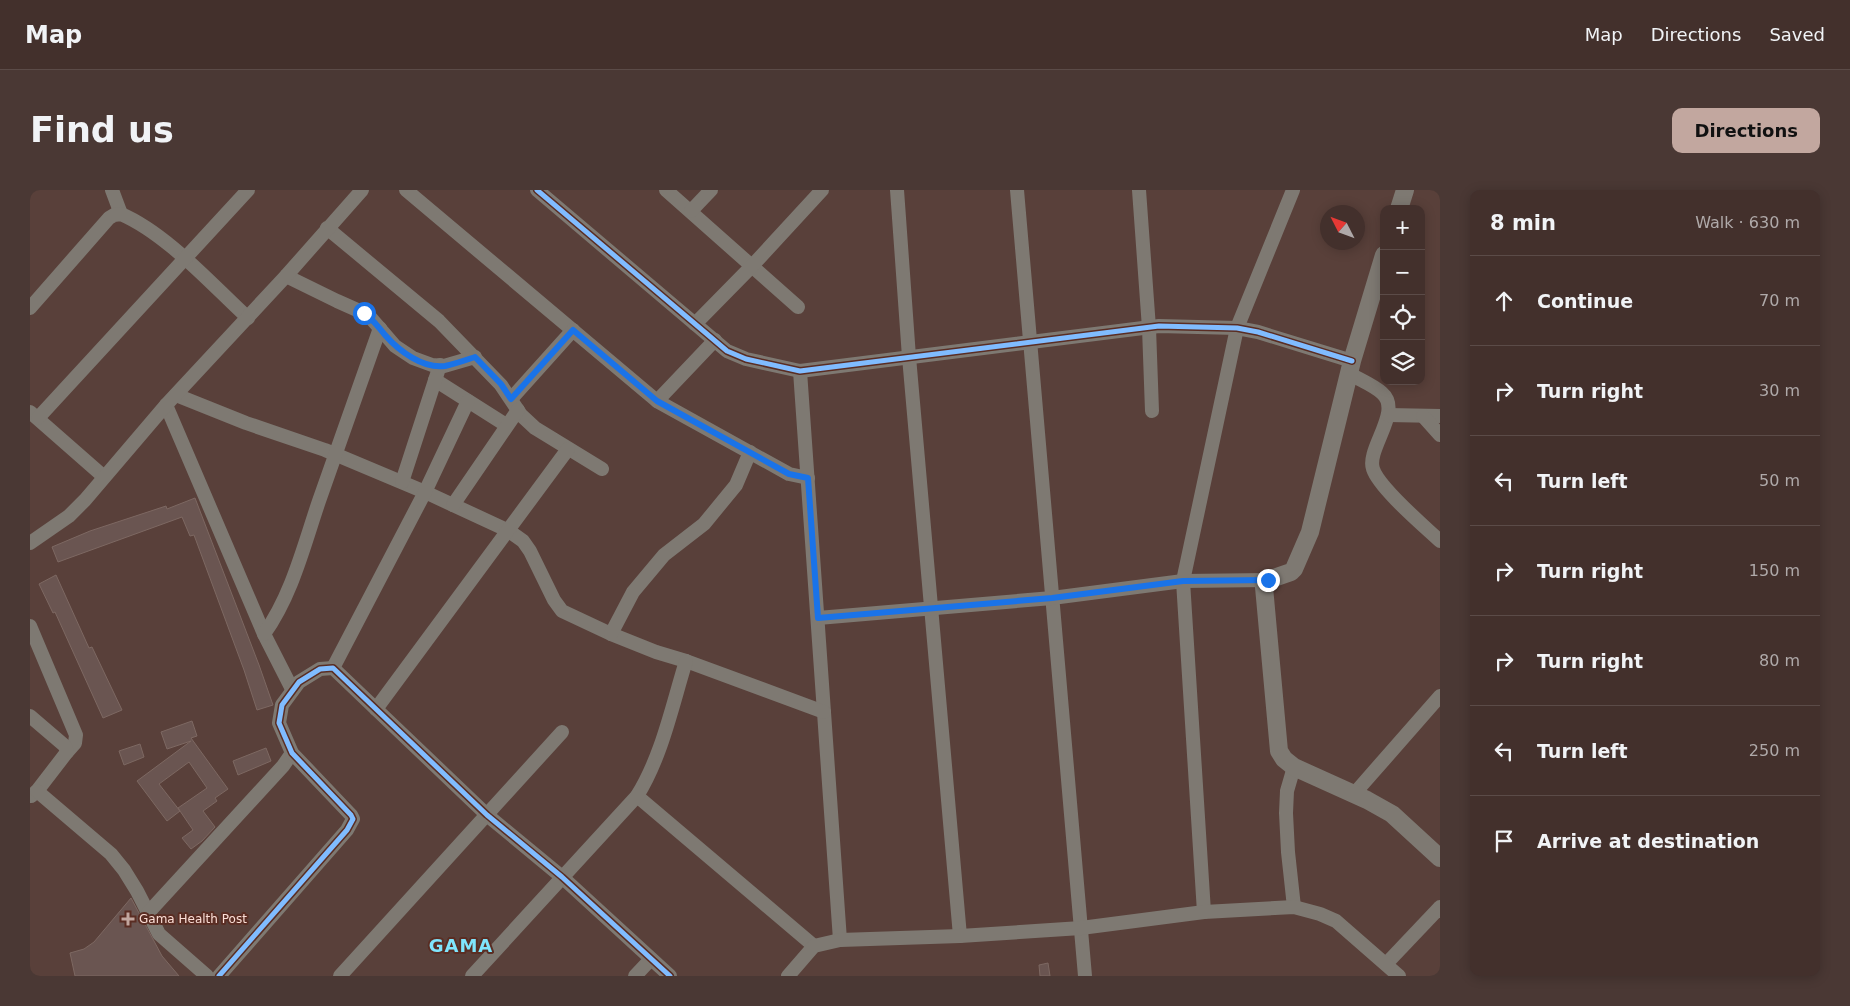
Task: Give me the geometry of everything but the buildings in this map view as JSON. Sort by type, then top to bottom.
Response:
[{"type":"street","points":[[112,190],[121,214]]},
{"type":"street","points":[[103,476],[34,415],[185,259],[248,190]]},
{"type":"street","points":[[30,544],[69,516],[85,500],[103,476],[362,190]]},
{"type":"street","points":[[406,190],[657,401],[789,474],[808,478]]},
{"type":"street","points":[[537,190],[727,351],[746,359],[800,371],[1159,326],[1237,328],[1258,332],[1351,367],[1384,394],[1388,404],[1388,415],[1372,458],[1372,468],[1390,492],[1440,541]]},
{"type":"street","points":[[666,190],[798,307]]},
{"type":"street","points":[[691,211],[711,190]]},
{"type":"street","points":[[694,324],[752,266],[822,190]]},
{"type":"street","points":[[897,190],[909,358],[960,936]]},
{"type":"street","points":[[1017,190],[1085,976]]},
{"type":"street","points":[[1139,190],[1149,328],[1152,411]]},
{"type":"street","points":[[1204,912],[1183,581],[1237,328],[1293,190]]},
{"type":"street","points":[[1400,205],[1405,190]]},
{"type":"street","points":[[30,308],[109,218],[121,214],[152,232],[185,259],[248,318]]},
{"type":"street","points":[[327,228],[439,321],[501,384],[521,415],[535,428],[602,470]]},
{"type":"street","points":[[818,618],[1052,598],[1183,581],[1268,580],[1291,572],[1298,564],[1310,532],[1351,367],[1380,269]]},
{"type":"street","points":[[286,276],[364,313],[395,346],[413,358],[432,365],[444,366],[475,357]]},
{"type":"street","points":[[264,634],[273,621],[284,598],[380,328]]},
{"type":"street","points":[[453,505],[506,425],[514,404],[573,330]]},
{"type":"street","points":[[657,401],[714,340]]},
{"type":"street","points":[[402,482],[440,366]]},
{"type":"street","points":[[800,371],[840,940]]},
{"type":"street","points":[[435,380],[506,425]]},
{"type":"street","points":[[171,400],[335,454],[425,492],[509,531],[523,541],[530,551],[554,600],[562,611],[656,652],[686,661],[824,712]]},
{"type":"street","points":[[171,400],[264,634],[292,689]]},
{"type":"street","points":[[333,668],[425,492],[468,402]]},
{"type":"street","points":[[1388,415],[1440,416]]},
{"type":"street","points":[[1422,416],[1440,422]]},
{"type":"street","points":[[1422,416],[1440,435]]},
{"type":"street","points":[[376,709],[568,449]]},
{"type":"street","points":[[611,634],[633,592],[664,555],[704,524],[736,485],[750,452]]},
{"type":"street","points":[[1268,580],[1264,588],[1279,751],[1284,759],[1294,767],[1354,794],[1392,814],[1440,858]]},
{"type":"street","points":[[30,626],[76,735],[75,743],[34,794],[111,854],[124,870],[159,934],[201,974]]},
{"type":"street","points":[[472,976],[637,796],[654,764],[686,661]]},
{"type":"street","points":[[218,976],[347,830],[353,819],[292,753],[280,722],[282,705],[292,689],[314,672],[320,669],[333,668],[487,815],[562,877],[670,976]]},
{"type":"street","points":[[1354,794],[1440,696]]},
{"type":"street","points":[[30,716],[65,746],[67,752]]},
{"type":"street","points":[[340,976],[562,732]]},
{"type":"street","points":[[148,913],[284,766],[292,753]]},
{"type":"street","points":[[1294,767],[1287,791],[1286,813],[1294,907]]},
{"type":"street","points":[[637,796],[814,946]]},
{"type":"street","points":[[788,976],[814,946],[840,940],[960,936],[1081,928],[1204,912],[1294,907],[1320,914],[1336,921],[1398,976]]},
{"type":"street","points":[[1386,964],[1440,907]]},
{"type":"street","points":[[635,976],[651,959]]},
{"type":"cycle path","points":[[537,190],[727,351],[746,359],[800,371],[1159,326],[1237,328],[1258,332],[1352,361]]},
{"type":"cycle path","points":[[219,976],[347,830],[353,819],[292,753],[279,723],[282,705],[299,682],[320,669],[333,668],[487,815],[562,877],[670,976]]},
{"type":"place","name":"Gama Health Post","points":[[128,919]]},
{"type":"district","name":"GAMA","points":[[461,946]]},
{"type":"route","points":[[364,313],[395,346],[413,358],[432,365],[444,366],[475,357],[501,384],[511,399],[573,330],[657,401],[789,474],[808,478],[818,618],[1052,598],[1183,581],[1268,580]]}]
